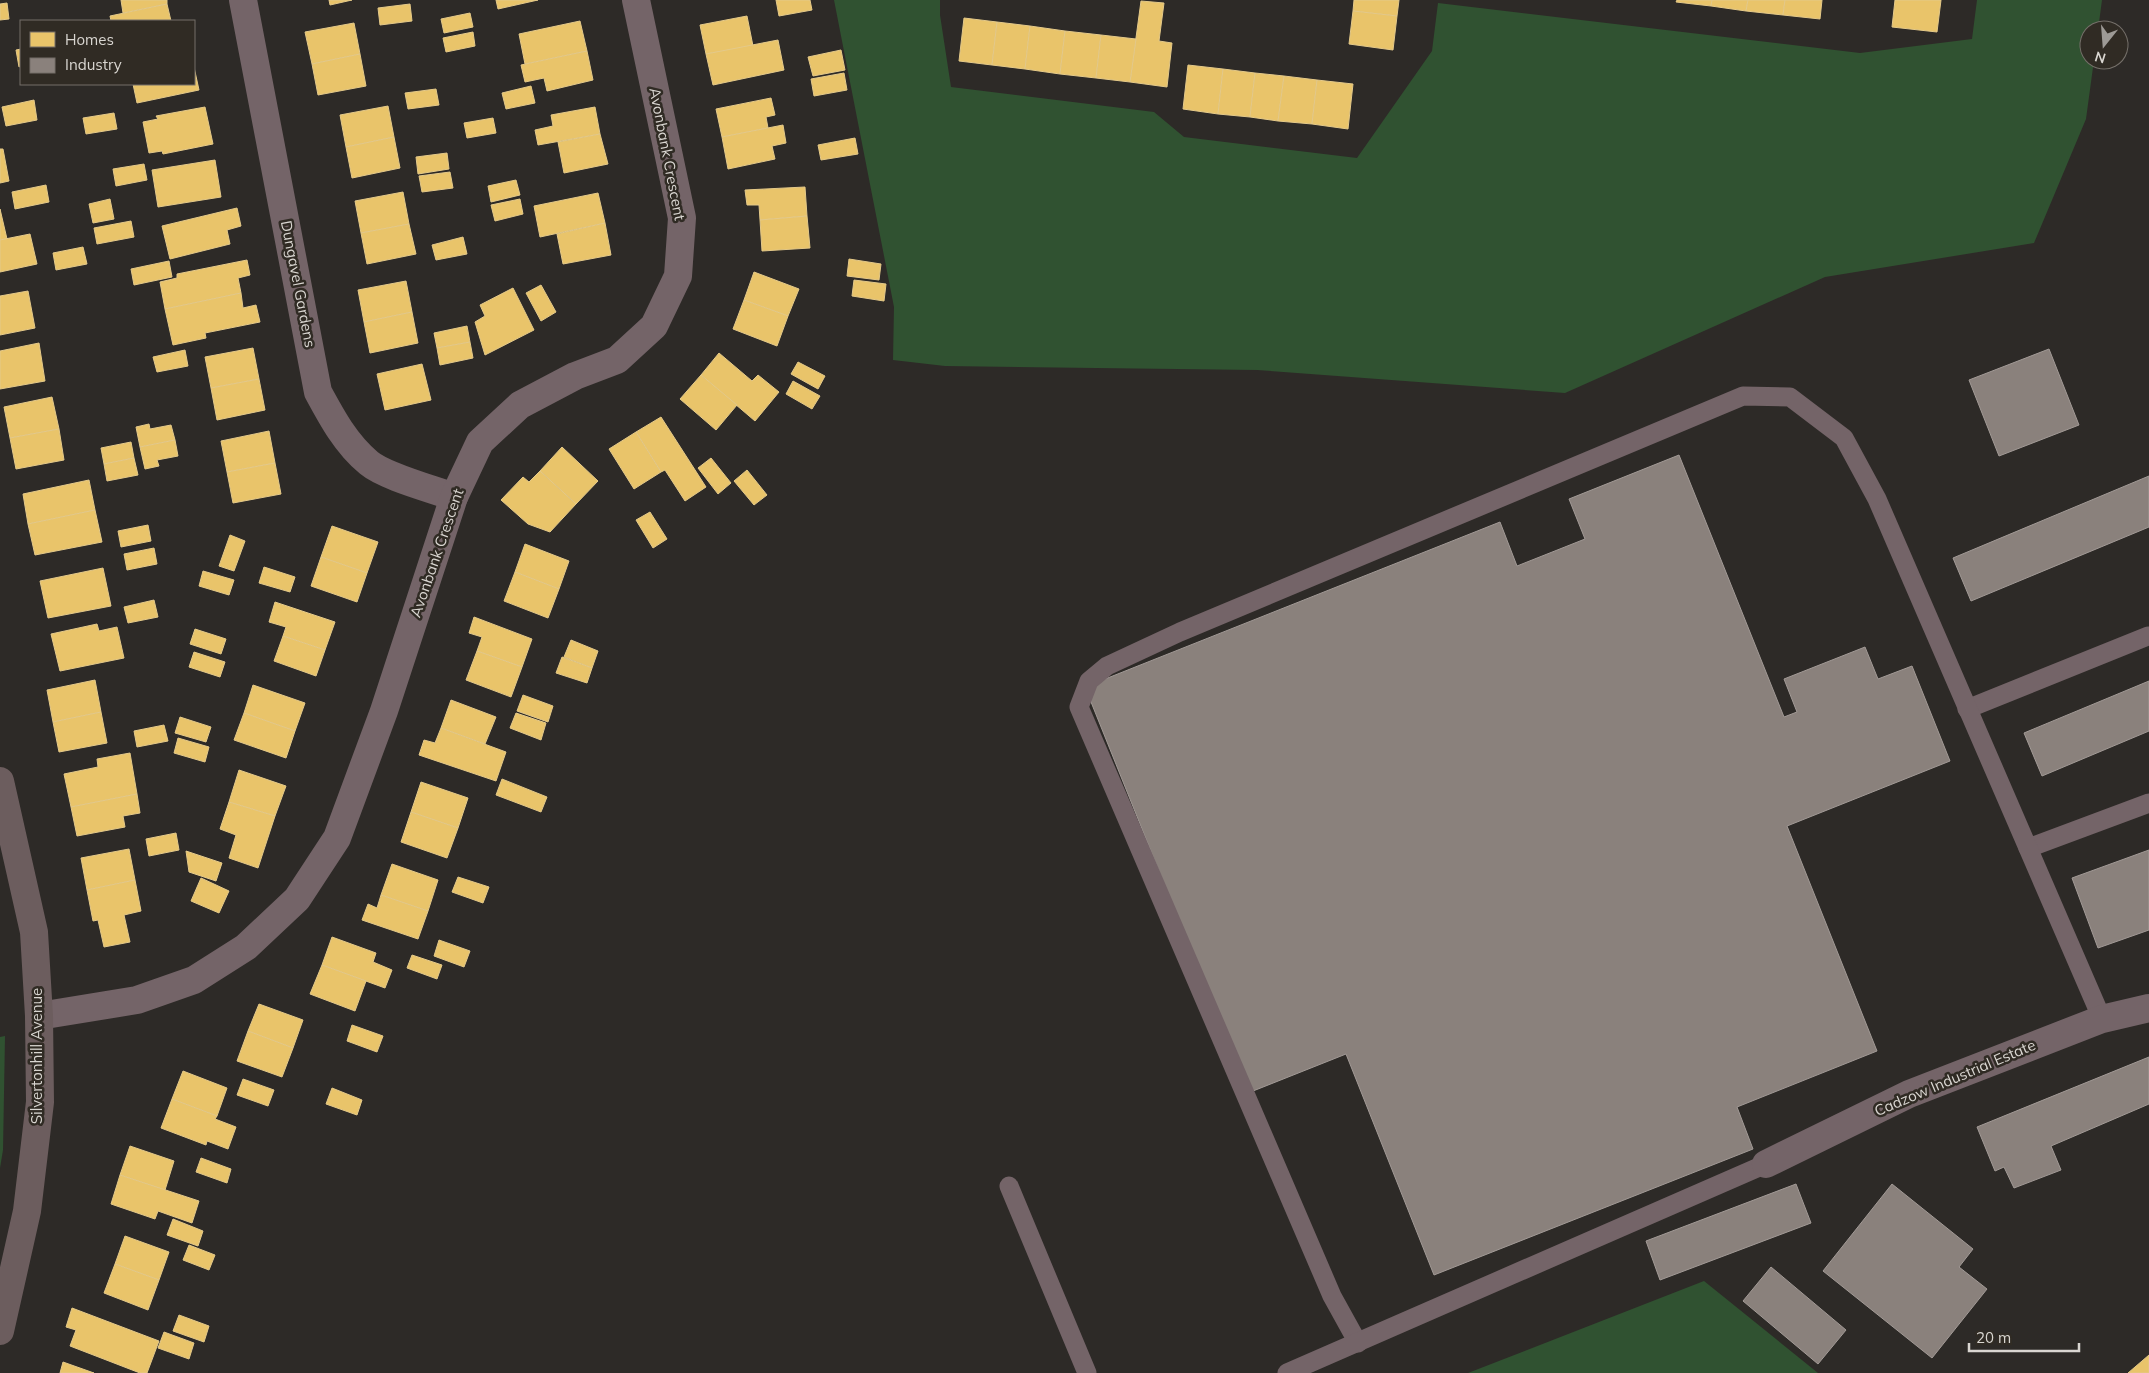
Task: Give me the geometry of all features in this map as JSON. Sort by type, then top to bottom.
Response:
[{"type":"street","name":"Dungavel Gardens","points":[[243,0],[318,392],[339,430],[370,464],[406,481],[454,497]]},
{"type":"street","name":"Avonbank Crescent","points":[[39,1016],[137,1000],[194,980],[246,947],[297,899],[337,838],[384,711],[454,497],[480,442],[520,405],[575,376],[616,360],[654,326],[678,276],[682,218],[636,0]]},
{"type":"street","name":"Silvertonhill Avenue","points":[[0,781],[3,813],[34,932],[39,1016],[40,1102],[27,1211],[0,1331]]},
{"type":"street","name":"Cadzow Industrial Estate","points":[[1766,1164],[1909,1094],[2102,1020],[2149,1008]]},
{"type":"lane","points":[[1358,1343],[1328,1287],[1079,707],[1089,681],[1107,666],[1180,632],[1743,396],[1790,397],[1844,438],[1877,499],[2102,1020]]},
{"type":"lane","points":[[1967,709],[2148,636]]},
{"type":"lane","points":[[2028,848],[2149,802]]},
{"type":"lane","points":[[1287,1373],[1766,1164]]},
{"type":"lane","points":[[1009,1186],[1087,1373]]},
{"type":"green space","points":[[834,0],[940,0],[940,15],[951,87],[1154,112],[1184,137],[1357,158],[1432,51],[1438,3],[1860,53],[1972,39],[1977,0],[2102,0],[2099,20],[2079,20],[2079,70],[2093,70],[2086,119],[2034,243],[1825,277],[1565,393],[1257,370],[945,366],[893,360],[894,307]]},
{"type":"green space","points":[[5,1036],[3,1150],[0,1168],[0,1037]]},
{"type":"green space","points":[[1704,1281],[1818,1373],[1468,1373]]},
{"type":"building: Homes","points":[[121,0],[167,0],[167,4],[123,13]]},
{"type":"building: Homes","points":[[329,0],[352,0],[330,5]]},
{"type":"building: Homes","points":[[496,0],[538,0],[498,9]]},
{"type":"building: Homes","points":[[776,0],[810,0],[812,10],[779,16]]},
{"type":"building: Homes","points":[[1354,0],[1399,0],[1397,16],[1353,11]]},
{"type":"building: Homes","points":[[1677,0],[1712,0],[1711,6],[1676,2]]},
{"type":"building: Homes","points":[[1712,0],[1748,0],[1746,11],[1711,6]]},
{"type":"building: Homes","points":[[1748,0],[1785,0],[1783,15],[1746,11]]},
{"type":"building: Homes","points":[[1785,0],[1822,0],[1820,19],[1783,15]]},
{"type":"building: Homes","points":[[1895,0],[1941,0],[1937,32],[1892,27]]},
{"type":"building: Homes","points":[[1141,1],[1164,3],[1159,41],[1172,43],[1167,87],[1130,82]]},
{"type":"building: Homes","points":[[7,3],[9,19],[0,20],[0,4]]},
{"type":"building: Homes","points":[[167,4],[171,20],[111,20],[110,16]]},
{"type":"building: Homes","points":[[410,4],[412,21],[380,25],[378,8]]},
{"type":"building: Homes","points":[[1353,11],[1397,16],[1393,50],[1349,44]]},
{"type":"building: Homes","points":[[470,13],[473,27],[444,33],[441,19]]},
{"type":"building: Homes","points":[[747,16],[753,46],[706,54],[700,25]]},
{"type":"building: Homes","points":[[964,18],[997,22],[992,65],[959,61]]},
{"type":"building: Homes","points":[[580,21],[587,51],[525,64],[519,34]]},
{"type":"building: Homes","points":[[997,22],[1030,26],[1025,69],[992,65]]},
{"type":"building: Homes","points":[[354,23],[360,54],[312,64],[305,32]]},
{"type":"building: Homes","points":[[1030,26],[1065,31],[1060,74],[1025,69]]},
{"type":"building: Homes","points":[[1065,31],[1101,35],[1096,78],[1060,74]]},
{"type":"building: Homes","points":[[473,32],[475,46],[446,52],[443,38]]},
{"type":"building: Homes","points":[[1101,35],[1136,39],[1130,82],[1096,78]]},
{"type":"building: Homes","points":[[778,40],[784,70],[713,85],[706,54]]},
{"type":"building: Homes","points":[[20,49],[19,67],[16,50]]},
{"type":"building: Homes","points":[[841,50],[845,70],[813,76],[808,57]]},
{"type":"building: Homes","points":[[587,51],[593,80],[547,91],[544,78],[525,82],[521,65]]},
{"type":"building: Homes","points":[[360,54],[366,86],[318,95],[312,64]]},
{"type":"building: Homes","points":[[1188,65],[1223,69],[1218,114],[1183,109]]},
{"type":"building: Homes","points":[[1223,69],[1255,73],[1250,117],[1218,114]]},
{"type":"building: Homes","points":[[195,72],[199,90],[137,103],[133,85],[195,85]]},
{"type":"building: Homes","points":[[844,73],[847,90],[814,96],[811,79]]},
{"type":"building: Homes","points":[[1255,73],[1284,76],[1278,121],[1250,117]]},
{"type":"building: Homes","points":[[1284,76],[1317,80],[1312,124],[1278,121]]},
{"type":"building: Homes","points":[[1317,80],[1353,84],[1348,129],[1312,124]]},
{"type":"building: Homes","points":[[531,86],[535,103],[506,109],[502,93]]},
{"type":"building: Homes","points":[[436,89],[439,105],[408,109],[405,93]]},
{"type":"building: Homes","points":[[771,98],[775,115],[766,117],[768,128],[722,137],[716,109]]},
{"type":"building: Homes","points":[[34,100],[37,120],[6,126],[2,107]]},
{"type":"building: Homes","points":[[388,106],[394,137],[346,147],[340,115]]},
{"type":"building: Homes","points":[[205,107],[213,144],[163,154],[162,151],[149,153],[143,122],[158,119],[156,116]]},
{"type":"building: Homes","points":[[595,107],[600,134],[538,145],[535,130],[553,126],[551,115]]},
{"type":"building: Homes","points":[[114,113],[117,129],[86,134],[83,118]]},
{"type":"building: Homes","points":[[493,118],[496,133],[467,138],[464,123]]},
{"type":"building: Homes","points":[[783,125],[786,143],[772,146],[775,159],[728,169],[722,137]]},
{"type":"building: Homes","points":[[600,134],[608,164],[564,173],[558,142]]},
{"type":"building: Homes","points":[[394,137],[400,168],[352,178],[346,147]]},
{"type":"building: Homes","points":[[855,138],[858,154],[821,160],[818,145]]},
{"type":"building: Homes","points":[[0,149],[3,149],[9,181],[0,183]]},
{"type":"building: Homes","points":[[447,153],[449,169],[418,174],[416,157]]},
{"type":"building: Homes","points":[[215,160],[221,197],[158,207],[152,170]]},
{"type":"building: Homes","points":[[144,164],[147,180],[116,186],[113,169]]},
{"type":"building: Homes","points":[[450,172],[453,188],[422,192],[419,176]]},
{"type":"building: Homes","points":[[516,180],[520,195],[491,202],[488,186]]},
{"type":"building: Homes","points":[[46,185],[49,202],[15,209],[12,192]]},
{"type":"building: Homes","points":[[805,187],[807,216],[760,220],[759,205],[747,205],[745,190]]},
{"type":"building: Homes","points":[[403,192],[409,224],[361,233],[355,201]]},
{"type":"building: Homes","points":[[598,193],[605,223],[540,237],[534,206]]},
{"type":"building: Homes","points":[[110,199],[114,219],[93,223],[89,204]]},
{"type":"building: Homes","points":[[520,199],[523,214],[495,221],[491,205]]},
{"type":"building: Homes","points":[[237,208],[241,226],[227,230],[230,244],[170,259],[162,226]]},
{"type":"building: Homes","points":[[0,209],[7,239],[0,240]]},
{"type":"building: Homes","points":[[807,216],[810,248],[762,251],[760,220]]},
{"type":"building: Homes","points":[[131,221],[134,237],[97,244],[94,228]]},
{"type":"building: Homes","points":[[605,223],[611,255],[563,264],[557,234]]},
{"type":"building: Homes","points":[[409,224],[416,254],[367,264],[361,233]]},
{"type":"building: Homes","points":[[30,234],[37,264],[0,272],[0,240]]},
{"type":"building: Homes","points":[[463,237],[467,254],[436,260],[432,245]]},
{"type":"building: Homes","points":[[83,247],[87,264],[56,270],[53,253]]},
{"type":"building: Homes","points":[[849,259],[881,264],[879,280],[847,276]]},
{"type":"building: Homes","points":[[247,260],[250,275],[238,278],[241,293],[165,309],[160,282],[177,278],[177,274]]},
{"type":"building: Homes","points":[[169,261],[172,277],[134,285],[131,269]]},
{"type":"building: Homes","points":[[754,272],[799,289],[788,316],[744,300]]},
{"type":"building: Homes","points":[[854,280],[886,284],[884,301],[852,296]]},
{"type":"building: Homes","points":[[406,281],[412,312],[364,322],[358,290]]},
{"type":"building: Homes","points":[[541,285],[556,312],[541,321],[526,293]]},
{"type":"building: Homes","points":[[513,288],[534,330],[485,355],[475,322],[485,316],[480,305]]},
{"type":"building: Homes","points":[[28,291],[35,328],[0,335],[0,296]]},
{"type":"building: Homes","points":[[241,293],[243,308],[256,305],[260,322],[205,333],[206,338],[173,345],[165,309]]},
{"type":"building: Homes","points":[[744,300],[788,316],[777,346],[733,329]]},
{"type":"building: Homes","points":[[412,312],[418,343],[370,353],[364,322]]},
{"type":"building: Homes","points":[[467,326],[470,342],[437,348],[434,333]]},
{"type":"building: Homes","points":[[470,342],[473,358],[440,365],[437,348]]},
{"type":"building: Homes","points":[[39,343],[45,381],[0,389],[0,351]]},
{"type":"building: Homes","points":[[253,348],[259,379],[211,388],[205,357]]},
{"type":"building: Homes","points":[[185,350],[188,366],[157,372],[153,357]]},
{"type":"building: Homes","points":[[719,353],[752,381],[758,375],[779,392],[755,421],[701,375]]},
{"type":"building: Homes","points":[[798,362],[825,376],[818,389],[791,374]]},
{"type":"building: Homes","points":[[422,364],[431,400],[385,410],[377,374]]},
{"type":"building: Homes","points":[[701,375],[737,405],[716,430],[680,399]]},
{"type":"building: Homes","points":[[259,379],[265,410],[217,420],[211,388]]},
{"type":"building: Homes","points":[[793,381],[820,396],[812,409],[786,394]]},
{"type":"building: Homes","points":[[52,397],[59,429],[10,438],[4,407]]},
{"type":"building: Homes","points":[[661,417],[706,487],[685,501],[665,470],[661,472],[636,432]]},
{"type":"building: Homes","points":[[149,424],[150,429],[171,425],[175,440],[140,447],[136,427]]},
{"type":"building: Homes","points":[[59,429],[64,460],[16,469],[10,438]]},
{"type":"building: Homes","points":[[269,431],[275,463],[227,472],[221,441]]},
{"type":"building: Homes","points":[[636,432],[661,472],[634,489],[609,449]]},
{"type":"building: Homes","points":[[175,440],[178,456],[157,460],[159,466],[145,469],[140,447]]},
{"type":"building: Homes","points":[[131,442],[134,458],[104,464],[101,448]]},
{"type":"building: Homes","points":[[562,447],[598,481],[576,504],[540,471]]},
{"type":"building: Homes","points":[[134,458],[138,475],[107,481],[104,464]]},
{"type":"building: Homes","points":[[711,458],[731,483],[718,494],[698,468]]},
{"type":"building: Homes","points":[[275,463],[281,494],[233,503],[227,472]]},
{"type":"building: Homes","points":[[747,470],[767,495],[754,505],[734,481]]},
{"type":"building: Homes","points":[[540,471],[576,504],[550,532],[528,524],[501,500],[523,477],[529,482]]},
{"type":"building: Homes","points":[[89,480],[95,510],[28,524],[23,494]]},
{"type":"building: Homes","points":[[95,510],[102,542],[35,555],[28,524]]},
{"type":"building: Homes","points":[[650,512],[667,539],[653,548],[636,520]]},
{"type":"building: Homes","points":[[148,525],[151,541],[121,547],[118,531]]},
{"type":"building: Homes","points":[[332,526],[378,542],[367,573],[321,557]]},
{"type":"building: Homes","points":[[230,535],[245,541],[234,571],[219,566]]},
{"type":"building: Homes","points":[[525,544],[569,561],[559,589],[515,572]]},
{"type":"building: Homes","points":[[154,548],[157,564],[127,570],[124,554]]},
{"type":"building: Homes","points":[[321,557],[367,573],[357,602],[311,586]]},
{"type":"building: Homes","points":[[264,567],[295,577],[290,592],[259,583]]},
{"type":"building: Homes","points":[[103,568],[111,606],[48,618],[40,581]]},
{"type":"building: Homes","points":[[203,571],[234,580],[229,595],[199,586]]},
{"type":"building: Homes","points":[[515,572],[559,589],[548,618],[504,601]]},
{"type":"building: Homes","points":[[154,600],[158,617],[128,623],[124,607]]},
{"type":"building: Homes","points":[[275,602],[335,622],[325,650],[283,636],[286,627],[269,622]]},
{"type":"building: Homes","points":[[474,617],[532,639],[522,667],[477,651],[482,637],[469,633]]},
{"type":"building: Homes","points":[[97,624],[99,631],[117,627],[124,658],[60,671],[51,634]]},
{"type":"building: Homes","points":[[195,629],[226,639],[221,654],[190,644]]},
{"type":"building: Homes","points":[[283,636],[325,650],[316,676],[274,661]]},
{"type":"building: Homes","points":[[571,640],[598,651],[592,668],[564,657]]},
{"type":"building: Homes","points":[[477,651],[522,667],[511,697],[466,680]]},
{"type":"building: Homes","points":[[194,652],[225,662],[220,677],[189,667]]},
{"type":"building: Homes","points":[[562,657],[592,668],[587,683],[556,673]]},
{"type":"building: Homes","points":[[95,680],[101,712],[53,722],[47,690]]},
{"type":"building: Homes","points":[[253,685],[305,703],[295,731],[244,713]]},
{"type":"building: Homes","points":[[523,695],[553,706],[548,722],[517,711]]},
{"type":"building: Homes","points":[[451,700],[496,717],[485,744],[441,728]]},
{"type":"building: Homes","points":[[101,712],[107,743],[59,752],[53,722]]},
{"type":"building: Homes","points":[[244,713],[295,731],[286,758],[234,740]]},
{"type":"building: Homes","points":[[516,713],[546,723],[541,740],[510,728]]},
{"type":"building: Homes","points":[[180,717],[211,727],[206,742],[175,733]]},
{"type":"building: Homes","points":[[164,725],[168,741],[137,747],[134,731]]},
{"type":"building: Homes","points":[[441,728],[506,752],[496,781],[419,755],[424,740],[435,743]]},
{"type":"building: Homes","points":[[178,738],[209,747],[205,762],[174,753]]},
{"type":"building: Homes","points":[[130,753],[137,794],[71,807],[64,774],[98,767],[97,759]]},
{"type":"building: Homes","points":[[239,770],[286,786],[275,816],[229,802]]},
{"type":"building: Homes","points":[[502,779],[547,797],[541,812],[496,795]]},
{"type":"building: Homes","points":[[421,782],[468,798],[458,828],[411,812]]},
{"type":"building: Homes","points":[[137,794],[140,813],[123,816],[125,827],[77,836],[71,807]]},
{"type":"building: Homes","points":[[229,802],[275,816],[258,868],[229,858],[236,835],[220,829]]},
{"type":"building: Homes","points":[[411,812],[458,828],[447,858],[401,842]]},
{"type":"building: Homes","points":[[176,833],[179,850],[149,856],[146,839]]},
{"type":"building: Homes","points":[[129,849],[135,880],[87,890],[81,858]]},
{"type":"building: Homes","points":[[186,851],[222,863],[216,881],[189,872]]},
{"type":"building: Homes","points":[[392,864],[438,880],[428,911],[381,895]]},
{"type":"building: Homes","points":[[458,877],[489,887],[483,903],[452,892]]},
{"type":"building: Homes","points":[[201,878],[229,891],[219,913],[191,901]]},
{"type":"building: Homes","points":[[135,880],[141,911],[124,915],[130,942],[104,947],[98,920],[93,921],[87,890]]},
{"type":"building: Homes","points":[[381,895],[428,911],[418,939],[362,920],[368,904],[377,908]]},
{"type":"building: Homes","points":[[332,937],[376,953],[373,962],[392,970],[385,988],[322,965]]},
{"type":"building: Homes","points":[[439,940],[470,951],[464,967],[434,956]]},
{"type":"building: Homes","points":[[412,955],[442,965],[437,979],[407,968]]},
{"type":"building: Homes","points":[[322,965],[366,981],[355,1011],[310,994]]},
{"type":"building: Homes","points":[[259,1004],[303,1020],[293,1048],[248,1031]]},
{"type":"building: Homes","points":[[352,1025],[383,1036],[377,1052],[347,1041]]},
{"type":"building: Homes","points":[[248,1031],[293,1048],[282,1077],[237,1061]]},
{"type":"building: Homes","points":[[183,1071],[227,1088],[217,1116],[172,1099]]},
{"type":"building: Homes","points":[[243,1079],[274,1090],[268,1106],[237,1095]]},
{"type":"building: Homes","points":[[332,1088],[362,1100],[357,1115],[326,1104]]},
{"type":"building: Homes","points":[[172,1099],[217,1116],[215,1119],[236,1127],[228,1149],[207,1141],[206,1145],[161,1128]]},
{"type":"building: Homes","points":[[130,1146],[174,1161],[165,1190],[120,1175]]},
{"type":"building: Homes","points":[[201,1158],[231,1169],[227,1183],[196,1172]]},
{"type":"building: Homes","points":[[120,1175],[199,1201],[192,1223],[158,1211],[155,1219],[111,1204]]},
{"type":"building: Homes","points":[[173,1219],[203,1231],[198,1246],[167,1235]]},
{"type":"building: Homes","points":[[125,1236],[169,1252],[159,1280],[115,1264]]},
{"type":"building: Homes","points":[[189,1245],[215,1255],[209,1270],[183,1260]]},
{"type":"building: Homes","points":[[115,1264],[159,1280],[148,1310],[104,1293]]},
{"type":"building: Homes","points":[[72,1308],[159,1341],[147,1373],[140,1373],[70,1346],[76,1330],[66,1327]]},
{"type":"building: Homes","points":[[179,1315],[209,1326],[204,1342],[173,1331]]},
{"type":"building: Homes","points":[[164,1332],[194,1343],[189,1359],[158,1348]]},
{"type":"building: Homes","points":[[2149,1355],[2149,1373],[2128,1373]]},
{"type":"building: Homes","points":[[63,1362],[94,1373],[60,1373]]},
{"type":"building: Industry","points":[[2049,349],[2079,425],[1999,456],[1969,380]]},
{"type":"building: Industry","points":[[1679,455],[1784,717],[1797,712],[1784,679],[1865,647],[1878,679],[1912,666],[1950,761],[1787,826],[1877,1051],[1737,1107],[1753,1149],[1434,1275],[1346,1054],[1248,1093],[1085,687],[1500,522],[1517,566],[1585,539],[1569,499]]},
{"type":"building: Industry","points":[[2149,476],[2149,527],[1971,601],[1953,558]]},
{"type":"building: Industry","points":[[2149,681],[2149,731],[2042,776],[2024,733]]},
{"type":"building: Industry","points":[[2149,850],[2149,930],[2098,948],[2072,878]]},
{"type":"building: Industry","points":[[2149,1057],[2149,1104],[2051,1146],[2061,1170],[2014,1188],[2004,1167],[1995,1171],[1977,1127]]},
{"type":"building: Industry","points":[[1796,1184],[1811,1223],[1660,1280],[1646,1241]]},
{"type":"building: Industry","points":[[1892,1184],[1973,1249],[1959,1267],[1987,1289],[1932,1358],[1823,1271]]},
{"type":"building: Industry","points":[[1771,1267],[1846,1330],[1818,1364],[1743,1301]]}]
